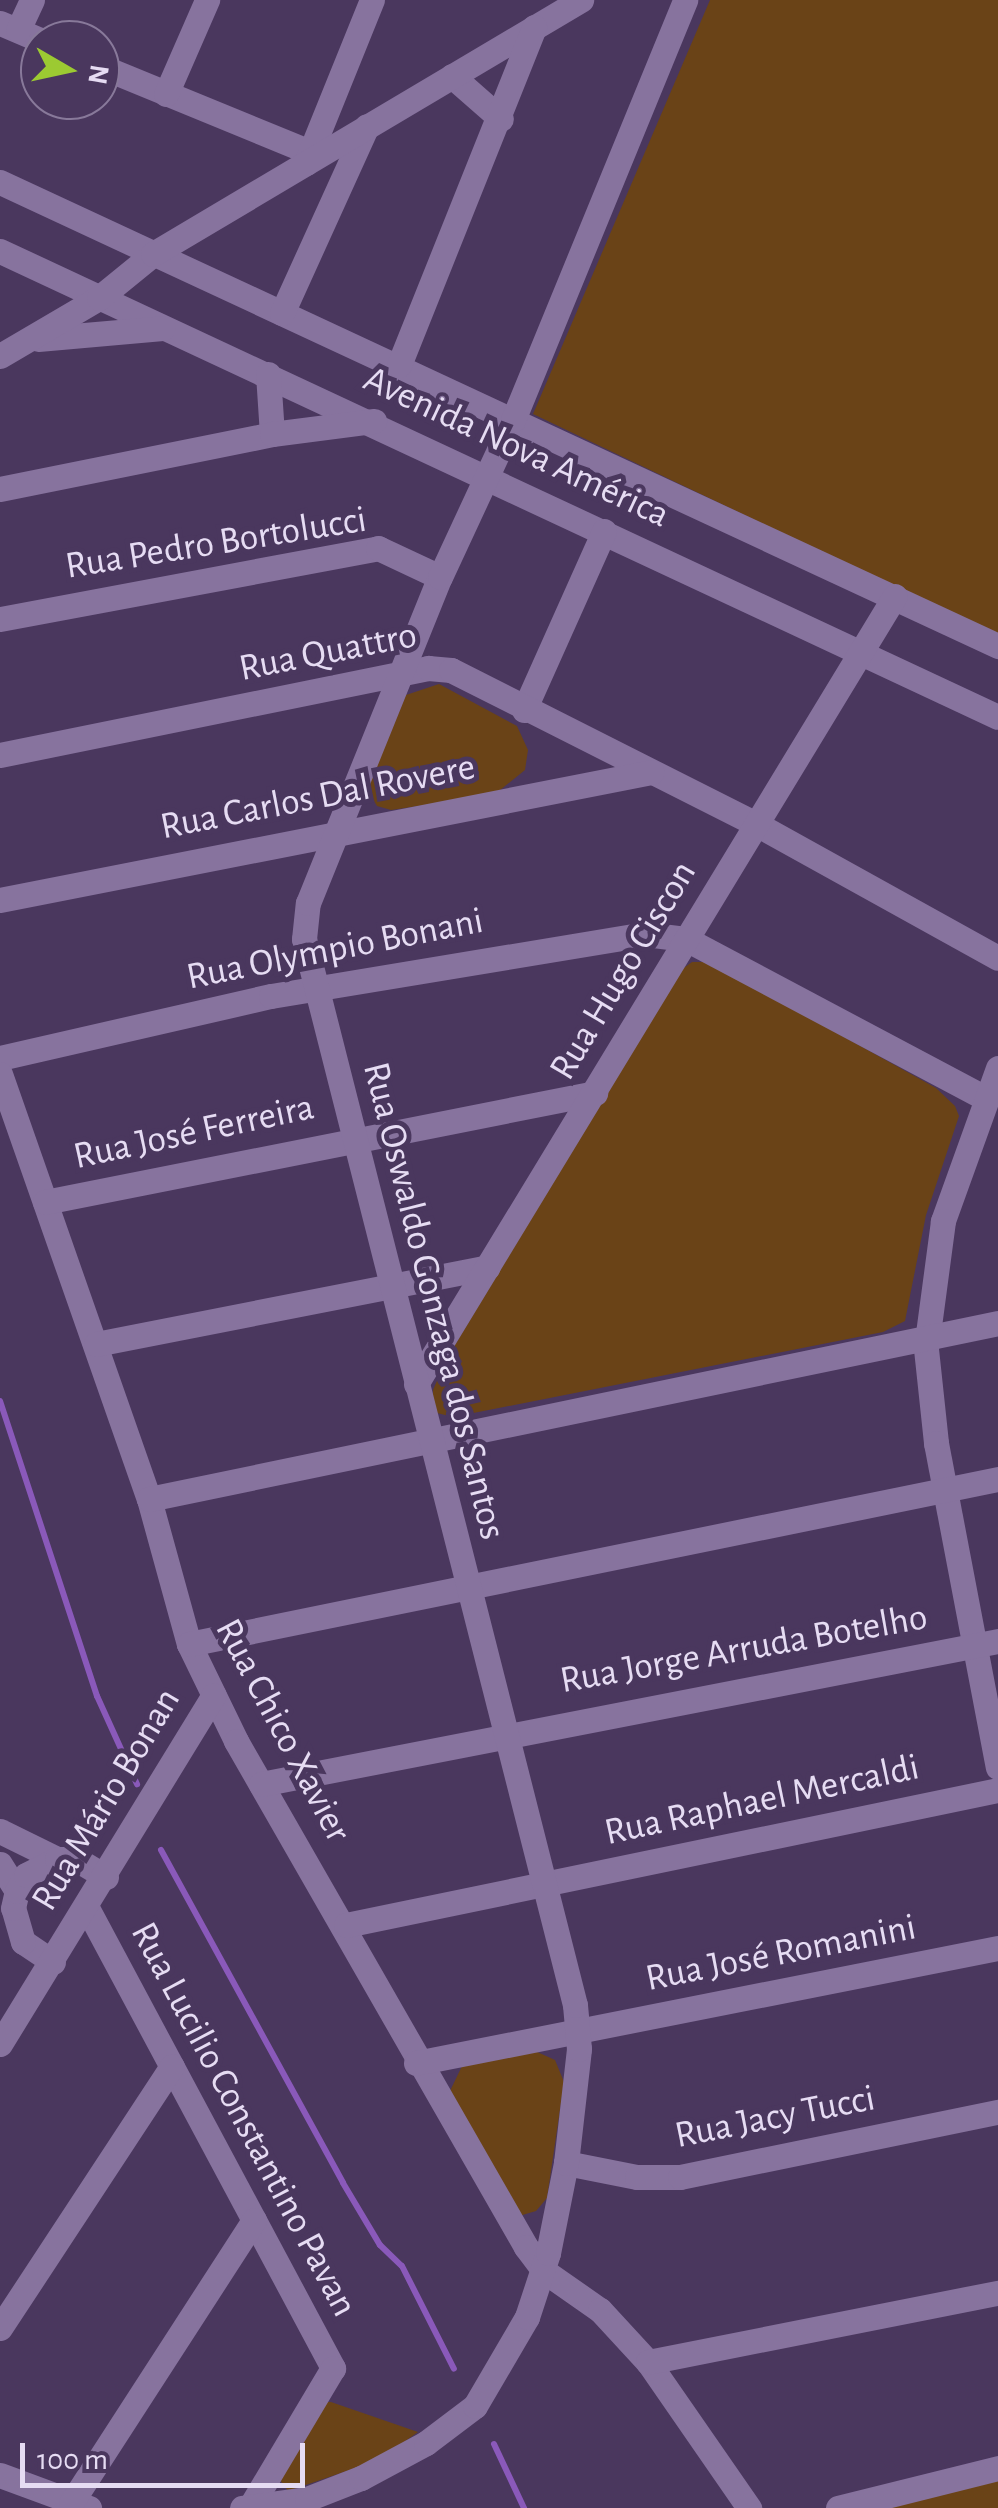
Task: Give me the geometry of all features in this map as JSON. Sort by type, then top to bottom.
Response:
[{"type":"street","points":[[166,94],[207,0]]},
{"type":"street","points":[[308,157],[372,0]]},
{"type":"street","points":[[0,356],[99,298],[153,254],[308,157],[581,0]]},
{"type":"street","name":"Rua Oswaldo Gonzaga dos Santos","points":[[242,2508],[307,2499],[362,2478],[458,2423],[494,2381],[544,2271],[566,2162],[578,2033],[304,939],[308,902],[400,675],[513,420],[685,0]]},
{"type":"street","points":[[399,365],[502,120],[534,27]]},
{"type":"street","points":[[120,74],[308,157]]},
{"type":"street","points":[[452,76],[502,120]]},
{"type":"street","points":[[282,312],[367,126]]},
{"type":"street","name":"Avenida Nova América","points":[[0,182],[998,646]]},
{"type":"street","name":"Avenida Nova América","points":[[0,251],[375,421],[487,478],[998,716]]},
{"type":"street","points":[[28,340],[165,328]]},
{"type":"street","points":[[268,374],[272,434]]},
{"type":"street","points":[[0,489],[272,434],[375,421]]},
{"type":"street","points":[[524,710],[604,531]]},
{"type":"street","name":"Rua Pedro Bortolucci","points":[[0,619],[378,548],[440,578]]},
{"type":"street","name":"Rua Hugo Ciscon","points":[[416,1384],[895,596]]},
{"type":"street","name":"Rua Quattro","points":[[0,755],[400,675],[451,670],[758,825],[998,958]]},
{"type":"street","name":"Rua Carlos Dal Rovere","points":[[0,900],[652,772]]},
{"type":"street","name":"Rua Olympio Bonani","points":[[0,1058],[314,990],[604,937],[686,939]]},
{"type":"street","points":[[686,939],[985,1098]]},
{"type":"street","points":[[998,1068],[943,1222],[927,1338],[944,1490],[986,1644],[998,1767]]},
{"type":"street","name":"Rua Chico Xavier","points":[[0,1074],[149,1499],[189,1644],[261,1784],[346,1926],[416,2063],[544,2271]]},
{"type":"street","name":"Rua José Ferreira","points":[[45,1202],[594,1092]]},
{"type":"street","points":[[96,1344],[487,1268]]},
{"type":"street","points":[[149,1499],[998,1323]]},
{"type":"street","points":[[189,1644],[998,1479]]},
{"type":"street","name":"Rua Jorge Arruda Botelho","points":[[261,1784],[503,1732],[986,1644]]},
{"type":"street","name":"Rua Mário Bonan","points":[[0,2044],[214,1696]]},
{"type":"street","name":"Rua Raphael Mercaldi","points":[[346,1926],[998,1790]]},
{"type":"street","points":[[0,1831],[58,1859]]},
{"type":"street","points":[[53,1962],[23,1942],[13,1908],[17,1891],[40,1864],[58,1859],[76,1859],[106,1877]]},
{"type":"street","points":[[0,1864],[17,1891]]},
{"type":"street","name":"Rua Lucilio Constantino Pavan","points":[[87,1908],[333,2368],[250,2507]]},
{"type":"street","name":"Rua José Romanini","points":[[416,2063],[998,1948]]},
{"type":"street","points":[[0,2328],[172,2066]]},
{"type":"street","name":"Rua Jacy Tucci","points":[[566,2162],[637,2176],[680,2177],[998,2112]]},
{"type":"street","points":[[0,2475],[80,2506],[254,2220]]},
{"type":"street","points":[[544,2271],[600,2310],[648,2362],[749,2508]]},
{"type":"street","points":[[648,2362],[998,2293]]},
{"type":"street","points":[[838,2508],[998,2468]]},
{"type":"shaded area","points":[[710,0],[998,0],[998,636],[533,414]]},
{"type":"shaded area","points":[[439,684],[517,726],[528,750],[525,770],[494,795],[391,810],[377,806],[367,789],[406,695]]},
{"type":"shaded area","points":[[692,962],[709,962],[936,1088],[955,1106],[959,1116],[926,1215],[905,1321],[883,1332],[453,1417],[433,1412],[433,1390],[447,1358],[681,970]]},
{"type":"shaded area","points":[[535,2051],[555,2060],[564,2082],[547,2198],[536,2211],[519,2216],[449,2093],[463,2064]]},
{"type":"shaded area","points":[[326,2402],[418,2432],[379,2460],[288,2491],[280,2480]]},
{"type":"shaded area","points":[[998,2479],[998,2508],[868,2508]]},
{"type":"waterway","points":[[0,1401],[97,1696],[137,1784]]},
{"type":"waterway","points":[[161,1850],[343,2183],[380,2245],[402,2266],[454,2369]]},
{"type":"waterway","points":[[494,2444],[524,2508]]}]
